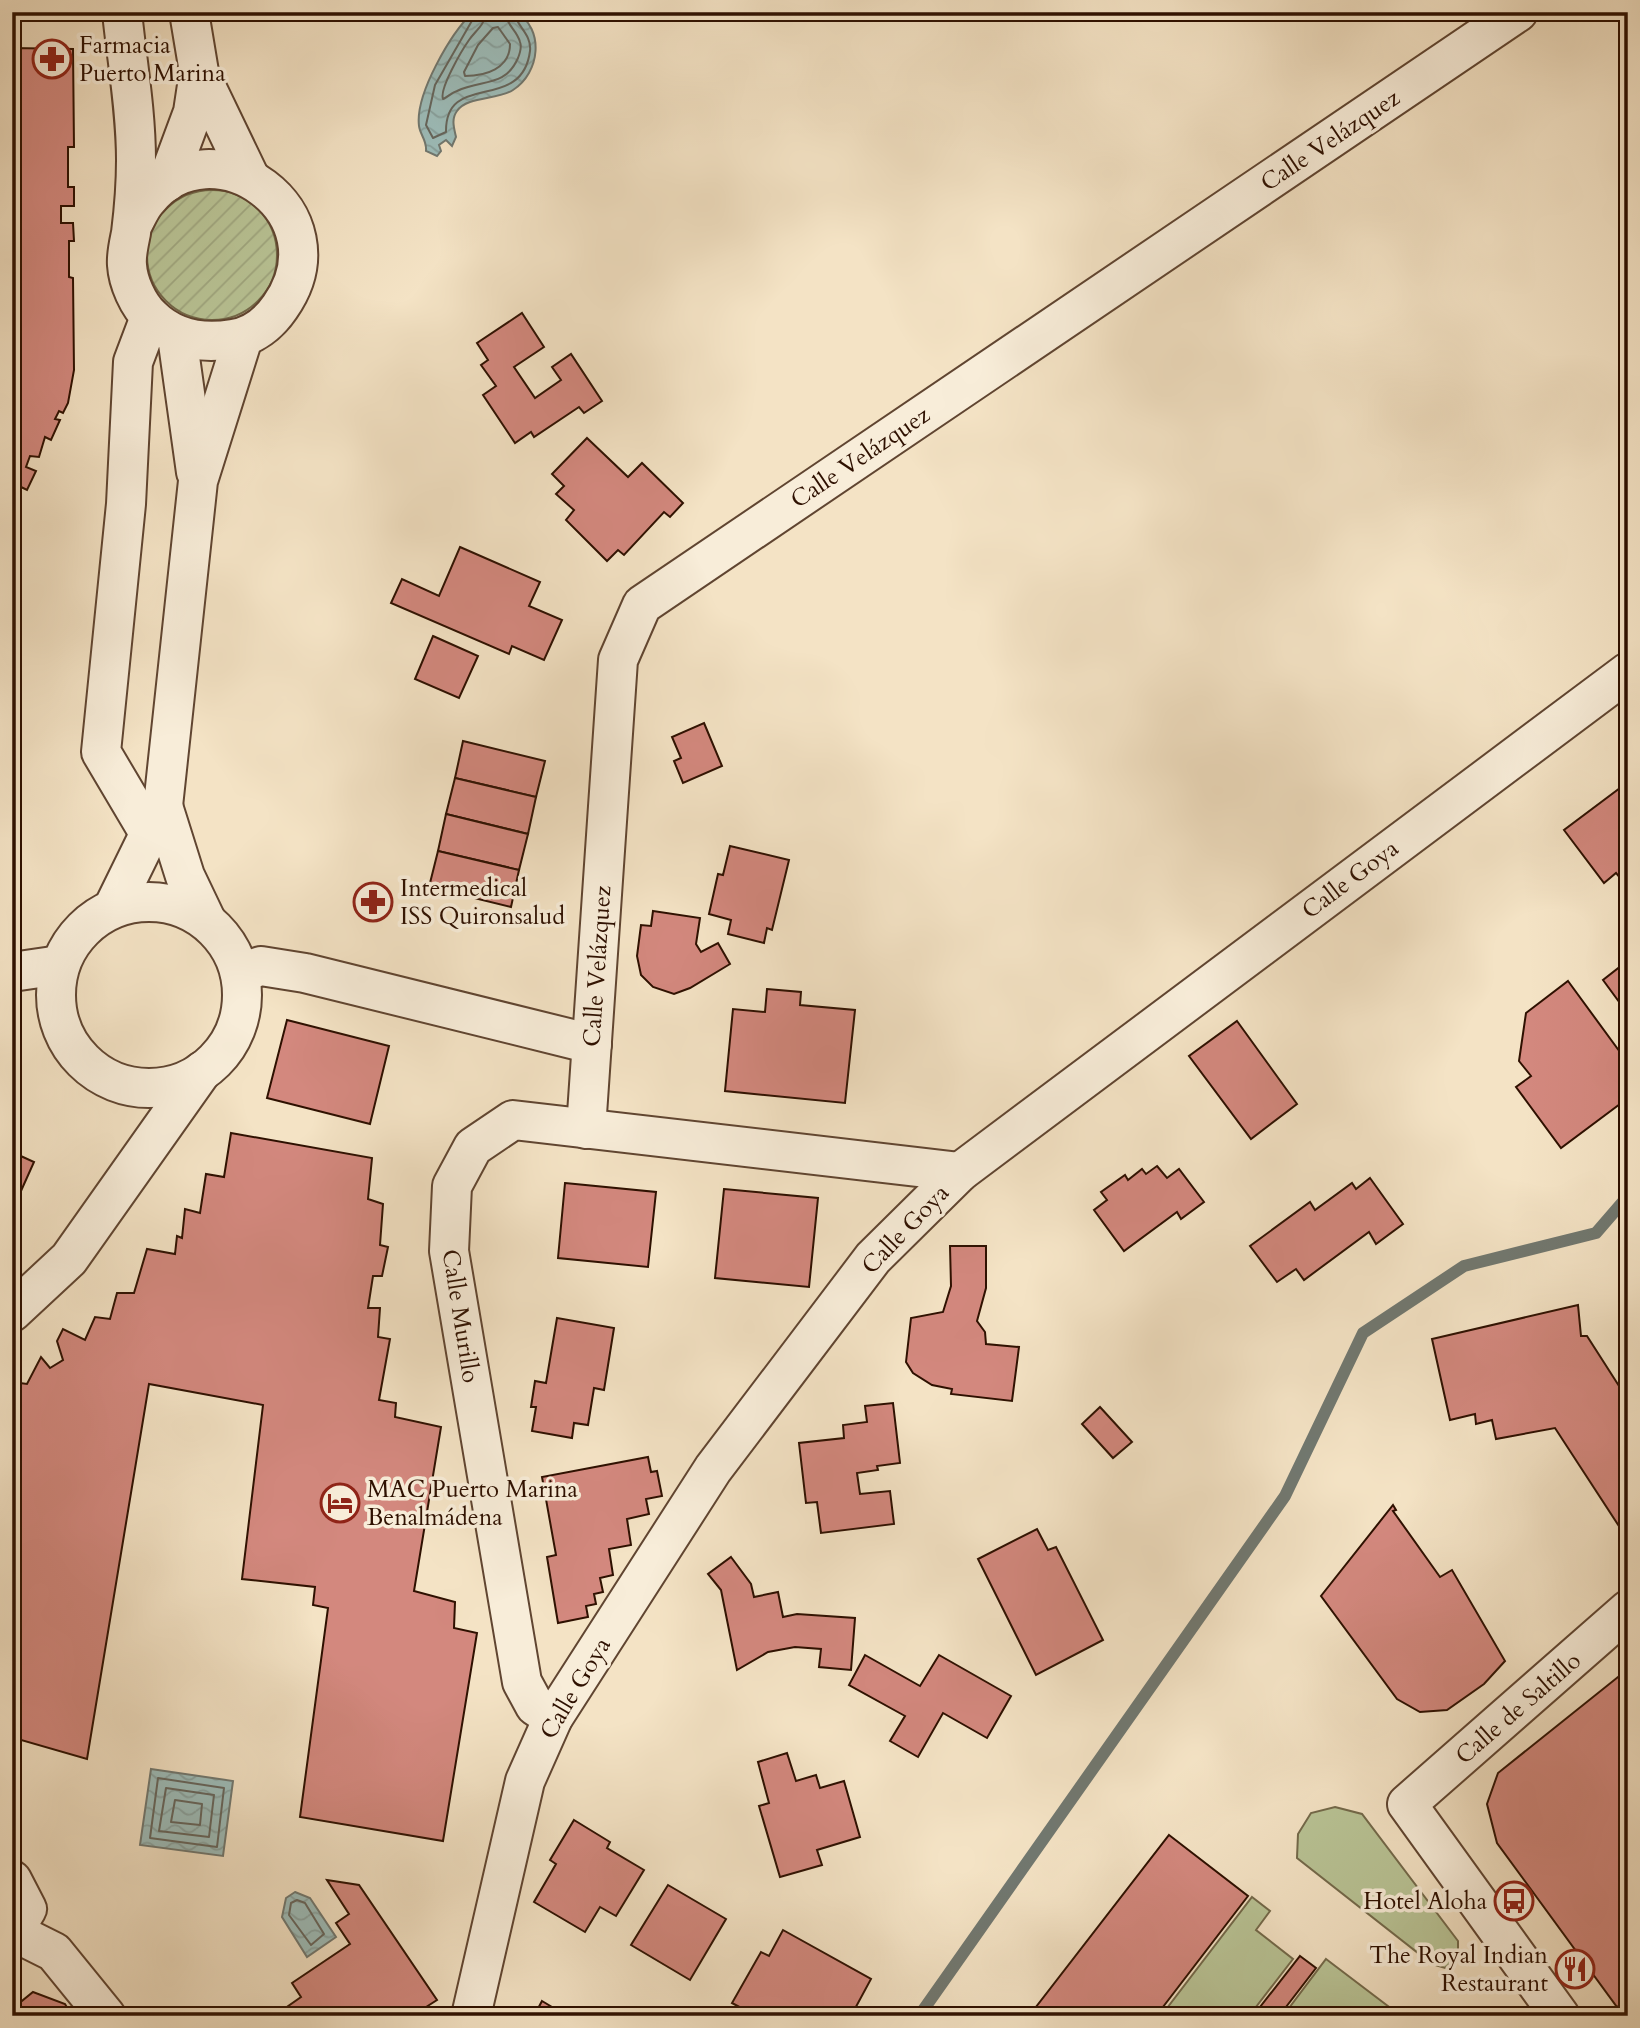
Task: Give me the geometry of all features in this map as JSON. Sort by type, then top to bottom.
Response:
[{"type":"street","points":[[122,12],[136,159],[127,265],[136,296],[164,326],[208,343],[243,338],[270,321],[293,288],[299,249],[290,217],[277,198],[250,178],[216,170],[192,172],[167,182],[148,198],[131,226]]},
{"type":"street","points":[[189,12],[199,72],[250,178]]},
{"type":"street","name":"Calle Velázquez","points":[[586,1129],[618,660],[642,605],[1518,12]]},
{"type":"street","points":[[167,182],[193,112],[199,72]]},
{"type":"street","points":[[164,326],[198,481]]},
{"type":"street","points":[[12,1312],[69,1259],[202,1071],[222,1052],[236,1028],[242,1000],[240,973],[221,935],[206,920],[156,819],[101,752],[126,504],[134,362],[164,326]]},
{"type":"street","points":[[113,908],[132,875],[156,819],[198,481],[243,338]]},
{"type":"street","name":"Calle Goya","points":[[471,2016],[525,1781],[553,1718],[713,1469],[873,1258],[960,1172],[1628,672]]},
{"type":"street","points":[[202,1071],[167,1087],[128,1086],[93,1070],[67,1041],[55,1004],[60,965],[72,941],[90,921],[113,908],[162,901],[206,920]]},
{"type":"street","points":[[12,972],[60,965]]},
{"type":"street","points":[[240,973],[261,966],[305,973],[592,1044]]},
{"type":"street","name":"Calle Murillo","points":[[553,1718],[536,1706],[522,1682],[449,1251],[452,1186],[473,1147],[513,1121],[960,1172]]},
{"type":"street","name":"Calle de Saltillo","points":[[1560,2016],[1407,1804],[1628,1610]]},
{"type":"street","points":[[12,1880],[27,1909],[13,1933],[54,1952],[106,2016]]},
{"type":"green space","points":[[212,190],[237,195],[258,209],[272,230],[277,255],[272,280],[258,301],[237,315],[212,320],[187,315],[166,301],[152,280],[147,255],[152,230],[166,209],[187,195]]},
{"type":"green space","points":[[1335,1807],[1362,1814],[1458,1941],[1458,1957],[1445,1968],[1432,1964],[1297,1858],[1298,1834],[1311,1813]]},
{"type":"green space","points":[[1252,1897],[1270,1911],[1256,1930],[1293,1959],[1249,2016],[1161,2016]]},
{"type":"green space","points":[[1326,1959],[1401,2016],[1283,2016]]},
{"type":"water","points":[[473,12],[516,12],[532,29],[535,40],[536,51],[529,73],[507,93],[475,100],[462,106],[454,117],[456,137],[452,146],[446,140],[439,145],[441,151],[437,156],[426,151],[419,126],[419,113],[429,81],[445,49]]},
{"type":"water","points":[[151,1769],[233,1781],[223,1856],[140,1845]]},
{"type":"water","points":[[295,1892],[310,1898],[336,1937],[307,1957],[282,1917],[286,1898]]},
{"type":"building","points":[[12,48],[73,49],[74,147],[68,147],[68,187],[74,187],[74,206],[61,206],[61,223],[73,223],[74,241],[69,241],[69,277],[73,278],[74,370],[68,403],[63,413],[59,411],[55,419],[60,420],[51,440],[45,437],[39,457],[30,456],[26,467],[36,471],[27,490],[21,487],[12,509]]},
{"type":"building","points":[[522,313],[544,347],[514,367],[535,398],[561,380],[552,367],[571,354],[602,401],[584,413],[579,407],[534,437],[531,432],[515,443],[483,395],[496,386],[481,365],[488,360],[477,343]]},
{"type":"building","points":[[587,438],[628,477],[642,463],[683,503],[670,517],[664,512],[624,555],[618,550],[607,561],[566,520],[574,510],[556,494],[564,486],[552,474]]},
{"type":"building","points":[[460,547],[540,582],[529,606],[562,620],[544,660],[512,646],[509,654],[391,603],[402,579],[439,596]]},
{"type":"building","points":[[433,636],[478,656],[459,698],[415,679]]},
{"type":"building","points":[[704,723],[722,766],[683,783],[674,761],[681,758],[672,737]]},
{"type":"building","points":[[463,741],[545,761],[536,797],[455,778]]},
{"type":"building","points":[[455,778],[536,797],[528,834],[446,814]]},
{"type":"building","points":[[1628,782],[1628,888],[1616,873],[1604,883],[1564,830]]},
{"type":"building","points":[[446,814],[528,834],[519,870],[438,851]]},
{"type":"building","points":[[730,846],[789,860],[772,930],[767,928],[764,943],[728,934],[731,920],[709,914],[718,874],[723,875]]},
{"type":"building","points":[[438,851],[519,870],[511,907],[429,887]]},
{"type":"building","points":[[653,911],[700,918],[696,944],[701,952],[718,943],[730,964],[690,988],[674,994],[653,987],[641,975],[637,956],[641,925],[651,926]]},
{"type":"building","points":[[1626,962],[1628,965],[1628,1014],[1603,980]]},
{"type":"building","points":[[1568,981],[1628,1063],[1628,1098],[1561,1148],[1516,1087],[1531,1076],[1519,1061],[1526,1013]]},
{"type":"building","points":[[767,989],[801,992],[800,1005],[855,1010],[845,1103],[725,1091],[733,1009],[765,1012]]},
{"type":"building","points":[[287,1020],[389,1046],[370,1124],[267,1098]]},
{"type":"building","points":[[1237,1021],[1297,1104],[1251,1139],[1189,1056]]},
{"type":"building","name":"MAC Puerto Marina Benalmádena","points":[[231,1133],[372,1158],[368,1199],[383,1204],[380,1245],[388,1247],[382,1276],[373,1276],[368,1308],[380,1308],[378,1337],[390,1339],[379,1400],[396,1403],[395,1417],[441,1427],[414,1591],[455,1602],[454,1628],[477,1633],[443,1841],[300,1817],[328,1608],[313,1605],[315,1587],[242,1579],[263,1405],[149,1384],[87,1759],[14,1738],[12,1734],[12,1382],[27,1384],[41,1357],[50,1368],[63,1360],[57,1341],[63,1329],[85,1340],[95,1317],[110,1319],[117,1293],[134,1293],[147,1249],[175,1254],[177,1236],[182,1238],[185,1209],[200,1213],[206,1174],[224,1177]]},
{"type":"building","points":[[12,1152],[34,1162],[12,1211]]},
{"type":"building","points":[[1157,1166],[1167,1178],[1179,1169],[1204,1202],[1181,1219],[1177,1212],[1124,1251],[1094,1210],[1107,1200],[1101,1192],[1125,1175],[1128,1180],[1142,1169],[1146,1174]]},
{"type":"building","points":[[1370,1178],[1403,1224],[1376,1244],[1369,1232],[1304,1280],[1296,1269],[1277,1282],[1250,1246],[1310,1202],[1315,1210],[1352,1183],[1356,1189]]},
{"type":"building","points":[[565,1183],[656,1192],[648,1267],[558,1258]]},
{"type":"building","points":[[724,1189],[818,1198],[809,1287],[715,1278]]},
{"type":"building","points":[[950,1246],[986,1246],[986,1288],[977,1321],[985,1332],[986,1344],[1019,1347],[1012,1401],[951,1394],[952,1389],[932,1385],[913,1373],[906,1362],[911,1318],[943,1312],[951,1286]]},
{"type":"building","points":[[1578,1305],[1581,1336],[1587,1336],[1628,1400],[1628,1540],[1555,1428],[1496,1439],[1492,1420],[1476,1424],[1475,1414],[1450,1420],[1432,1339]]},
{"type":"building","points":[[557,1318],[614,1328],[604,1390],[594,1388],[588,1425],[574,1423],[572,1438],[532,1431],[536,1407],[531,1407],[535,1381],[546,1383]]},
{"type":"building","points":[[893,1403],[900,1463],[877,1466],[878,1470],[857,1473],[860,1494],[890,1491],[894,1524],[821,1533],[817,1502],[806,1503],[799,1443],[844,1438],[843,1425],[867,1422],[865,1406]]},
{"type":"building","points":[[1100,1407],[1132,1442],[1113,1458],[1082,1424]]},
{"type":"building","points":[[648,1457],[651,1472],[657,1471],[662,1496],[646,1499],[649,1514],[627,1519],[631,1545],[609,1549],[613,1575],[600,1578],[603,1592],[594,1594],[596,1604],[586,1606],[588,1617],[558,1623],[547,1557],[556,1555],[542,1477]]},
{"type":"building","points":[[1393,1505],[1396,1510],[1393,1511],[1440,1577],[1452,1570],[1505,1661],[1484,1684],[1447,1710],[1420,1712],[1397,1699],[1321,1596]]},
{"type":"building","points":[[1037,1529],[1048,1550],[1056,1547],[1103,1640],[1036,1675],[978,1559]]},
{"type":"building","points":[[731,1557],[751,1584],[754,1597],[778,1592],[783,1617],[797,1614],[855,1618],[851,1670],[819,1667],[821,1649],[795,1647],[768,1652],[737,1670],[721,1590],[708,1574]]},
{"type":"building","points":[[865,1655],[920,1686],[939,1655],[1011,1696],[987,1738],[943,1713],[918,1757],[890,1741],[905,1716],[849,1685]]},
{"type":"building","points":[[1628,1669],[1628,1999],[1617,2007],[1497,1843],[1487,1804],[1498,1773]]},
{"type":"building","points":[[787,1753],[796,1781],[816,1775],[820,1788],[844,1781],[860,1837],[817,1850],[822,1865],[780,1877],[759,1806],[769,1803],[758,1762]]},
{"type":"building","points":[[574,1820],[610,1842],[607,1848],[644,1870],[616,1916],[600,1907],[585,1932],[534,1902],[556,1864],[550,1860]]},
{"type":"building","points":[[1169,1835],[1248,1896],[1156,2016],[1029,2016]]},
{"type":"building","points":[[327,1880],[359,1885],[437,2000],[423,2009],[427,2016],[274,2016],[301,1997],[292,1983],[350,1944],[336,1923],[349,1914]]},
{"type":"building","points":[[668,1885],[726,1919],[690,1980],[631,1945]]},
{"type":"building","points":[[783,1930],[871,1979],[851,2016],[756,2016],[732,2003],[761,1952],[769,1956]]},
{"type":"building","points":[[1300,1956],[1316,1968],[1279,2016],[1253,2016]]},
{"type":"building","points":[[33,1992],[65,2004],[72,2016],[12,2016],[12,2009]]},
{"type":"building","points":[[542,2001],[567,2016],[534,2016]]},
{"type":"waterway","points":[[919,2016],[1285,1496],[1363,1333],[1464,1266],[1596,1233],[1628,1196]]},
{"type":"place","name":"Farmacia Puerto Marina","points":[[52,59]]},
{"type":"place","name":"Intermedical ISS Quironsalud","points":[[373,902]]},
{"type":"place","name":"MAC Puerto Marina Benalmádena","points":[[340,1503]]},
{"type":"place","name":"Hotel Aloha","points":[[1514,1901]]},
{"type":"place","name":"The Royal Indian Restaurant","points":[[1575,1969]]}]
